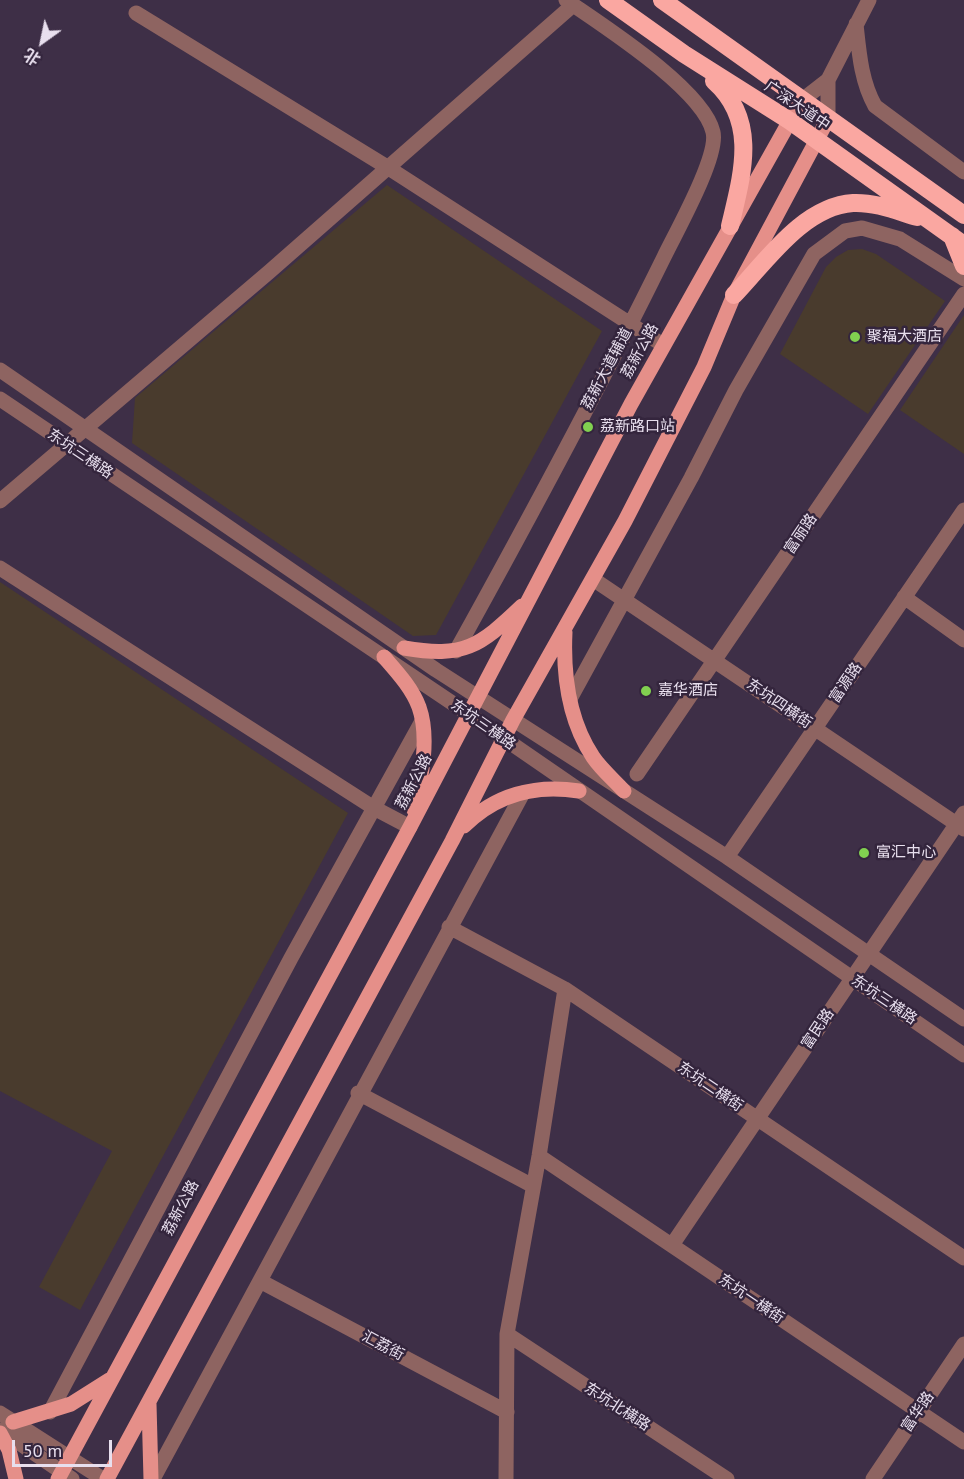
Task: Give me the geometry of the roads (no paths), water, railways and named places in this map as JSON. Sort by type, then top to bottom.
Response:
[{"type":"highway","name":"广深大道中","points":[[608,0],[684,54],[790,121],[958,241]]},
{"type":"highway","name":"广深大道中","points":[[662,0],[682,7],[801,101],[964,215]]},
{"type":"highway","points":[[684,54],[725,90],[742,122],[745,152],[730,226]]},
{"type":"highway","points":[[734,295],[802,225],[840,206],[854,203],[876,205],[931,221]]},
{"type":"highway","points":[[958,241],[964,266]]},
{"type":"main road","name":"荔新公路","points":[[66,1472],[245,1128],[470,715],[663,345],[801,101]]},
{"type":"main road","points":[[105,1479],[149,1402],[455,834],[502,740],[593,579],[699,377],[734,295],[828,119]]},
{"type":"main road","points":[[404,648],[434,653],[456,651],[482,641],[530,598]]},
{"type":"main road","points":[[565,629],[566,677],[570,699],[582,735],[593,758],[624,791]]},
{"type":"main road","points":[[384,657],[410,689],[420,708],[422,764],[410,827]]},
{"type":"main road","points":[[455,834],[482,808],[500,798],[551,788],[579,791]]},
{"type":"main road","points":[[15,1478],[3,1424],[50,1412],[86,1396],[114,1377]]},
{"type":"main road","points":[[149,1402],[152,1479]]},
{"type":"street","points":[[801,101],[828,80],[869,0]]},
{"type":"street","points":[[0,501],[387,167],[570,3]]},
{"type":"street","name":"荔新大道辅道","points":[[456,651],[547,485],[630,325],[690,204],[713,146],[714,132],[707,119],[668,75],[570,3]]},
{"type":"street","points":[[136,13],[387,167],[663,345]]},
{"type":"street","points":[[856,24],[864,77],[875,106],[964,172]]},
{"type":"street","points":[[828,80],[828,119]]},
{"type":"street","points":[[570,699],[814,254],[845,231],[862,228],[900,239],[964,279]]},
{"type":"street","name":"富丽路","points":[[637,774],[964,294]]},
{"type":"street","name":"东坑三横路","points":[[0,370],[404,648],[728,857],[964,1019]]},
{"type":"street","name":"东坑三横路","points":[[0,399],[470,715],[502,740],[964,1055]]},
{"type":"street","name":"富源路","points":[[728,857],[964,510]]},
{"type":"street","points":[[0,568],[374,808],[410,827]]},
{"type":"street","name":"东坑四横街","points":[[593,579],[815,728],[962,822]]},
{"type":"street","points":[[904,597],[964,640]]},
{"type":"street","points":[[50,1412],[421,723]]},
{"type":"street","points":[[152,1479],[260,1281],[358,1093],[523,793]]},
{"type":"street","name":"富民路","points":[[672,1245],[869,954],[962,822]]},
{"type":"street","name":"东坑二横街","points":[[449,927],[565,989],[964,1258]]},
{"type":"street","points":[[506,1479],[507,1334],[539,1156],[565,989]]},
{"type":"street","points":[[358,1093],[533,1186]]},
{"type":"street","name":"东坑一横街","points":[[539,1156],[964,1442]]},
{"type":"street","name":"汇荔街","points":[[260,1281],[507,1412]]},
{"type":"street","name":"东坑北横路","points":[[507,1334],[727,1479]]},
{"type":"street","name":"富华路","points":[[873,1479],[964,1344]]},
{"type":"street","points":[[3,1424],[66,1472],[105,1479]]},
{"type":"place","name":"聚福大酒店","points":[[855,337]]},
{"type":"place","name":"荔新路口站","points":[[588,427]]},
{"type":"place","name":"嘉华酒店","points":[[646,691]]},
{"type":"place","name":"富汇中心","points":[[864,853]]}]
